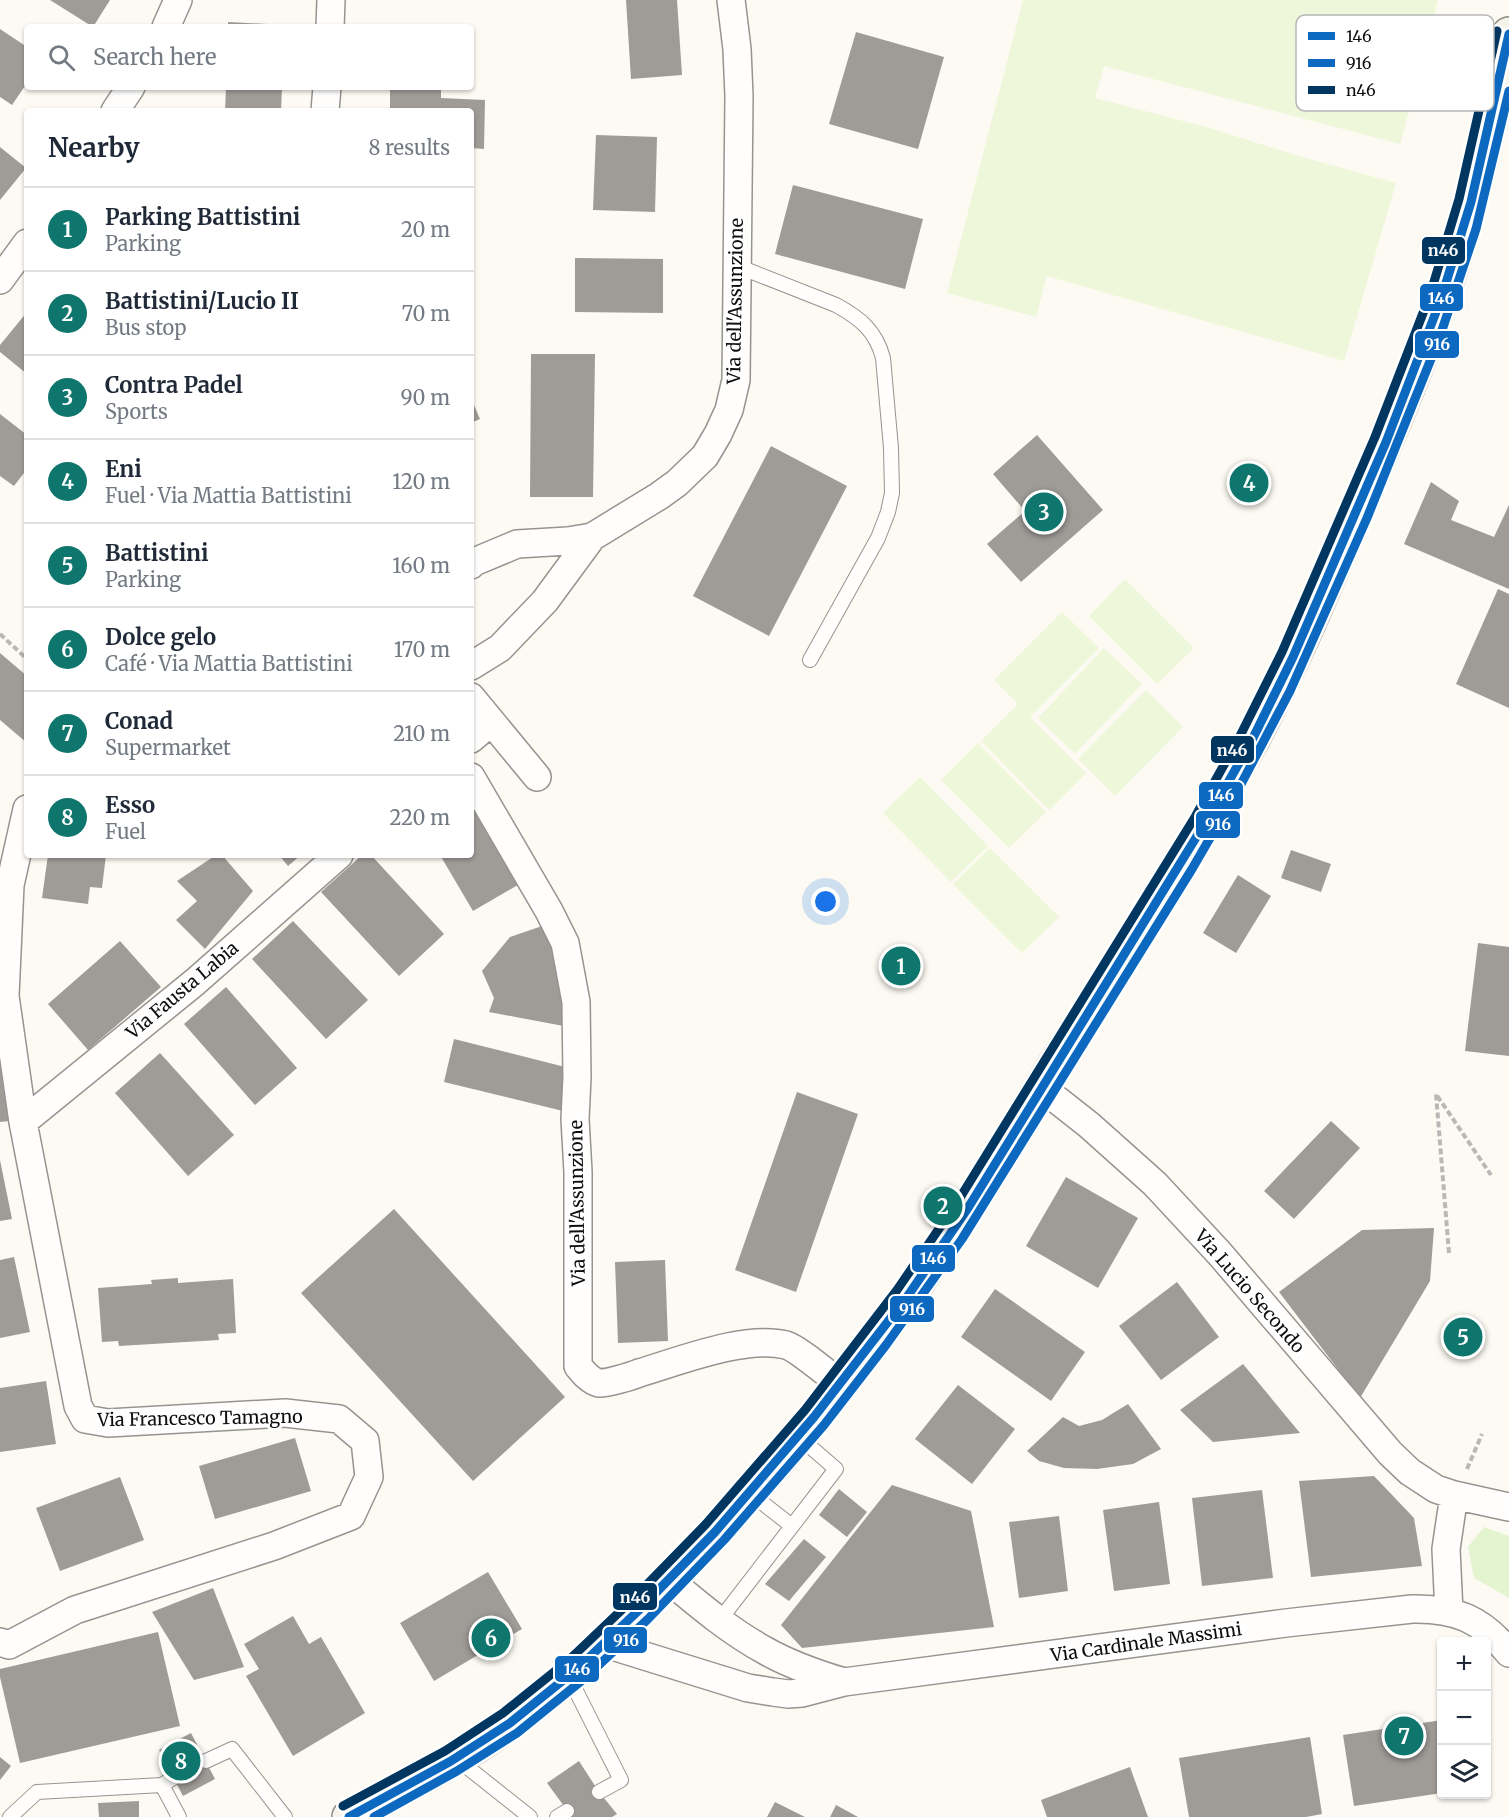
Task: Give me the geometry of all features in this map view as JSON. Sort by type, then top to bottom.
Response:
[{"type":"main road","points":[[1494,100],[1509,34]]},
{"type":"main road","points":[[349,1817],[455,1758],[503,1728],[569,1677],[606,1644],[751,1494],[842,1384],[940,1251],[1178,867],[1251,742],[1285,675],[1386,442],[1435,318],[1475,184],[1492,111]]},
{"type":"street","points":[[167,24],[178,0]]},
{"type":"street","points":[[330,24],[331,0]]},
{"type":"street","name":"Via dell'Assunzione","points":[[474,562],[518,544],[592,537],[626,518],[677,483],[705,456],[729,410],[736,380],[739,80],[731,0]]},
{"type":"street","points":[[118,108],[129,90]]},
{"type":"street","points":[[325,108],[327,90]]},
{"type":"street","points":[[0,280],[24,247]]},
{"type":"street","name":"Via dell'Assunzione","points":[[474,664],[500,648],[545,601],[592,537]]},
{"type":"street","points":[[474,708],[481,730],[537,777]]},
{"type":"street","name":"Via dell'Assunzione","points":[[474,782],[566,943],[576,1002],[578,1366],[587,1377],[599,1383],[631,1376],[701,1354],[747,1344],[770,1342],[789,1346],[842,1384]]},
{"type":"street","name":"Via Francesco Tamagno","points":[[0,1642],[9,1645],[75,1610],[274,1546],[351,1516],[369,1477],[365,1441],[339,1419],[285,1413],[108,1423],[85,1419],[78,1406],[23,1122],[5,996],[10,885],[24,822]]},
{"type":"street","name":"Via Fausta Labia","points":[[23,1122],[195,982],[336,858]]},
{"type":"street","name":"Via Lucio Secondo","points":[[1042,1088],[1089,1125],[1155,1184],[1220,1254],[1400,1463],[1436,1490],[1509,1507]]},
{"type":"street","points":[[1454,1495],[1446,1549],[1449,1611],[1482,1626],[1496,1637],[1509,1653]]},
{"type":"street","name":"Via Cardinale Massimi","points":[[669,1580],[719,1621],[754,1644],[810,1672],[844,1682]]},
{"type":"street","name":"Via Cardinale Massimi","points":[[606,1644],[748,1688],[788,1694],[802,1693],[844,1682],[1286,1623],[1412,1609],[1449,1611]]},
{"type":"lane","points":[[737,266],[850,312],[871,330],[883,358],[891,448],[892,493],[888,512],[878,538],[810,660]]},
{"type":"lane","points":[[719,1621],[836,1468],[799,1437]]},
{"type":"lane","points":[[751,1494],[792,1526]]},
{"type":"lane","points":[[569,1677],[621,1780],[599,1792]]},
{"type":"lane","points":[[206,1761],[232,1749],[285,1817]]},
{"type":"lane","points":[[455,1758],[530,1817]]},
{"type":"lane","points":[[10,1817],[37,1792],[168,1781],[179,1817]]},
{"type":"path","points":[[0,634],[24,656]]},
{"type":"path","points":[[1449,1253],[1436,1094],[1491,1175]]},
{"type":"green space","points":[[1023,0],[1438,0],[1434,15],[1296,15],[1296,111],[1409,111],[1400,144],[1104,66],[1095,98],[1210,128],[1396,183],[1344,361],[1047,276],[1036,317],[947,293]]},
{"type":"green space","points":[[1125,579],[1194,648],[1157,684],[1089,616]]},
{"type":"green space","points":[[1062,612],[1099,648],[1030,717],[1086,773],[1049,810],[981,741],[1018,704],[994,680]]},
{"type":"green space","points":[[1104,648],[1142,684],[1075,754],[1038,718]]},
{"type":"green space","points":[[1146,690],[1183,727],[1115,796],[1078,759]]},
{"type":"green space","points":[[978,743],[1046,812],[1009,848],[941,780]]},
{"type":"green space","points":[[920,777],[988,846],[951,882],[883,813]]},
{"type":"green space","points":[[990,848],[1059,917],[1022,953],[953,884]]},
{"type":"green space","points":[[1484,1527],[1509,1536],[1509,1598],[1474,1578],[1468,1547]]},
{"type":"building","points":[[50,0],[110,0],[95,24],[88,24]]},
{"type":"building","points":[[626,0],[677,0],[682,75],[631,79]]},
{"type":"building","points":[[228,22],[266,24],[228,24]]},
{"type":"building","points":[[0,29],[24,45],[24,87],[12,105],[0,97]]},
{"type":"building","points":[[856,32],[944,57],[918,149],[829,124]]},
{"type":"building","points":[[226,90],[282,90],[281,108],[225,108]]},
{"type":"building","points":[[390,90],[441,90],[441,98],[485,100],[484,149],[474,148],[474,108],[390,108]]},
{"type":"building","points":[[596,135],[657,137],[655,212],[593,210]]},
{"type":"building","points":[[0,147],[24,166],[24,170],[0,200]]},
{"type":"building","points":[[793,185],[923,219],[905,289],[775,254]]},
{"type":"building","points":[[575,258],[663,259],[663,313],[575,312]]},
{"type":"building","points":[[24,316],[24,372],[0,352],[0,345]]},
{"type":"building","points":[[531,354],[595,354],[593,497],[530,497]]},
{"type":"building","points":[[474,405],[480,419],[474,422]]},
{"type":"building","points":[[0,414],[24,433],[24,473],[14,486],[0,476]]},
{"type":"building","points":[[1037,435],[1103,510],[1021,582],[987,544],[1025,511],[993,474]]},
{"type":"building","points":[[771,446],[847,486],[769,636],[693,596]]},
{"type":"building","points":[[1431,482],[1459,501],[1451,520],[1494,537],[1509,505],[1509,589],[1404,544]]},
{"type":"building","points":[[1498,589],[1509,594],[1509,708],[1456,684]]},
{"type":"building","points":[[0,653],[24,673],[24,740],[0,720]]},
{"type":"building","points":[[474,797],[523,882],[473,911],[442,858],[474,858]]},
{"type":"building","points":[[1291,850],[1331,864],[1321,892],[1281,878]]},
{"type":"building","points":[[48,858],[106,858],[102,888],[90,887],[88,904],[42,898]]},
{"type":"building","points":[[212,858],[225,858],[253,891],[205,949],[176,920],[197,901],[177,881]]},
{"type":"building","points":[[281,858],[297,858],[288,866]]},
{"type":"building","points":[[359,858],[374,858],[444,934],[399,976],[321,892]]},
{"type":"building","points":[[1238,875],[1271,896],[1236,953],[1203,933]]},
{"type":"building","points":[[293,921],[368,1000],[326,1039],[252,959]]},
{"type":"building","points":[[545,925],[563,971],[569,1027],[489,1012],[494,998],[482,971],[510,937]]},
{"type":"building","points":[[120,941],[161,987],[88,1050],[48,1004]]},
{"type":"building","points":[[1478,943],[1509,947],[1509,1056],[1465,1051]]},
{"type":"building","points":[[226,987],[297,1068],[255,1105],[184,1024]]},
{"type":"building","points":[[454,1039],[573,1069],[563,1111],[444,1082]]},
{"type":"building","points":[[0,1053],[10,1121],[0,1122]]},
{"type":"building","points":[[160,1053],[234,1135],[188,1176],[115,1093]]},
{"type":"building","points":[[797,1092],[858,1114],[796,1292],[735,1270]]},
{"type":"building","points":[[1331,1121],[1360,1148],[1294,1219],[1264,1191]]},
{"type":"building","points":[[0,1160],[12,1219],[0,1221]]},
{"type":"building","points":[[1066,1177],[1138,1218],[1098,1288],[1026,1246]]},
{"type":"building","points":[[394,1209],[565,1397],[473,1481],[301,1293]]},
{"type":"building","points":[[1434,1228],[1430,1281],[1360,1398],[1279,1292],[1362,1230]]},
{"type":"building","points":[[14,1257],[30,1332],[0,1338],[0,1260]]},
{"type":"building","points":[[665,1260],[668,1341],[618,1343],[615,1262]]},
{"type":"building","points":[[178,1278],[178,1283],[233,1279],[236,1333],[218,1334],[219,1340],[119,1346],[118,1341],[102,1342],[98,1288],[152,1284],[151,1280]]},
{"type":"building","points":[[1177,1282],[1219,1337],[1161,1380],[1119,1326]]},
{"type":"building","points":[[995,1289],[1085,1352],[1051,1401],[961,1337]]},
{"type":"building","points":[[1243,1364],[1300,1433],[1213,1442],[1180,1410]]},
{"type":"building","points":[[46,1381],[56,1444],[0,1452],[0,1388]]},
{"type":"building","points":[[958,1385],[1015,1429],[972,1484],[915,1439]]},
{"type":"building","points":[[1128,1404],[1161,1449],[1133,1464],[1097,1469],[1064,1468],[1039,1461],[1027,1451],[1063,1417],[1079,1426],[1102,1420]]},
{"type":"building","points":[[295,1438],[311,1491],[215,1519],[199,1466]]},
{"type":"building","points":[[1374,1476],[1414,1518],[1422,1566],[1311,1577],[1299,1481]]},
{"type":"building","points":[[120,1477],[144,1540],[60,1571],[36,1508]]},
{"type":"building","points":[[892,1485],[971,1511],[994,1627],[802,1648],[781,1625]]},
{"type":"building","points":[[839,1489],[867,1512],[847,1537],[819,1515]]},
{"type":"building","points":[[1262,1490],[1273,1578],[1202,1586],[1192,1498]]},
{"type":"building","points":[[1159,1502],[1170,1584],[1114,1591],[1103,1510]]},
{"type":"building","points":[[1059,1516],[1068,1591],[1019,1598],[1009,1522]]},
{"type":"building","points":[[804,1539],[826,1557],[789,1601],[765,1584]]},
{"type":"building","points":[[488,1572],[522,1629],[434,1681],[400,1623]]},
{"type":"building","points":[[213,1588],[244,1667],[194,1680],[152,1612]]},
{"type":"building","points":[[293,1616],[309,1644],[321,1637],[365,1713],[293,1756],[246,1676],[259,1669],[244,1644]]},
{"type":"building","points":[[158,1632],[180,1726],[20,1763],[0,1669]]},
{"type":"building","points":[[1437,1721],[1437,1794],[1354,1806],[1343,1735]]},
{"type":"building","points":[[191,1733],[215,1779],[183,1796],[159,1750]]},
{"type":"building","points":[[1310,1737],[1322,1814],[1306,1817],[1189,1817],[1179,1758]]},
{"type":"building","points":[[0,1757],[11,1766],[0,1780]]},
{"type":"building","points":[[579,1761],[599,1792],[617,1814],[612,1817],[572,1817],[547,1783]]},
{"type":"building","points":[[1130,1767],[1148,1817],[1047,1817],[1041,1800]]},
{"type":"building","points":[[139,1801],[139,1817],[99,1817],[98,1803]]},
{"type":"building","points":[[775,1802],[805,1817],[767,1817]]},
{"type":"building","points":[[836,1805],[858,1817],[830,1817]]},
{"type":"transit line","name":"n46","points":[[1494,44],[1497,31]]},
{"type":"transit line","name":"146","points":[[1494,100],[1509,34]]},
{"type":"transit line","name":"916","points":[[374,1817],[457,1771],[517,1733],[585,1678],[648,1619],[724,1540],[824,1425],[886,1345],[962,1239],[1192,869],[1239,788],[1290,691],[1367,518],[1439,339],[1476,229],[1509,91]]},
{"type":"transit line","name":"n46","points":[[343,1806],[445,1751],[503,1713],[569,1660],[631,1601],[706,1524],[805,1410],[897,1290],[958,1201],[1195,817],[1240,736],[1282,652],[1375,437],[1430,295],[1459,199],[1479,111]]},
{"type":"transit line","name":"146","points":[[349,1817],[451,1761],[510,1723],[577,1669],[639,1610],[715,1532],[814,1417],[907,1297],[968,1208],[1205,823],[1251,742],[1293,657],[1386,442],[1441,299],[1471,202],[1492,111]]},
{"type":"place","name":"Eni","points":[[1249,483]]},
{"type":"place","name":"Contra Padel","points":[[1044,512]]},
{"type":"place","name":"Parking Battistini","points":[[901,966]]},
{"type":"place","name":"Battistini/Lucio II","points":[[943,1206]]},
{"type":"place","name":"Battistini","points":[[1463,1337]]},
{"type":"place","name":"Dolce gelo","points":[[491,1638]]},
{"type":"place","name":"Conad","points":[[1404,1736]]},
{"type":"place","name":"Esso","points":[[181,1761]]}]
